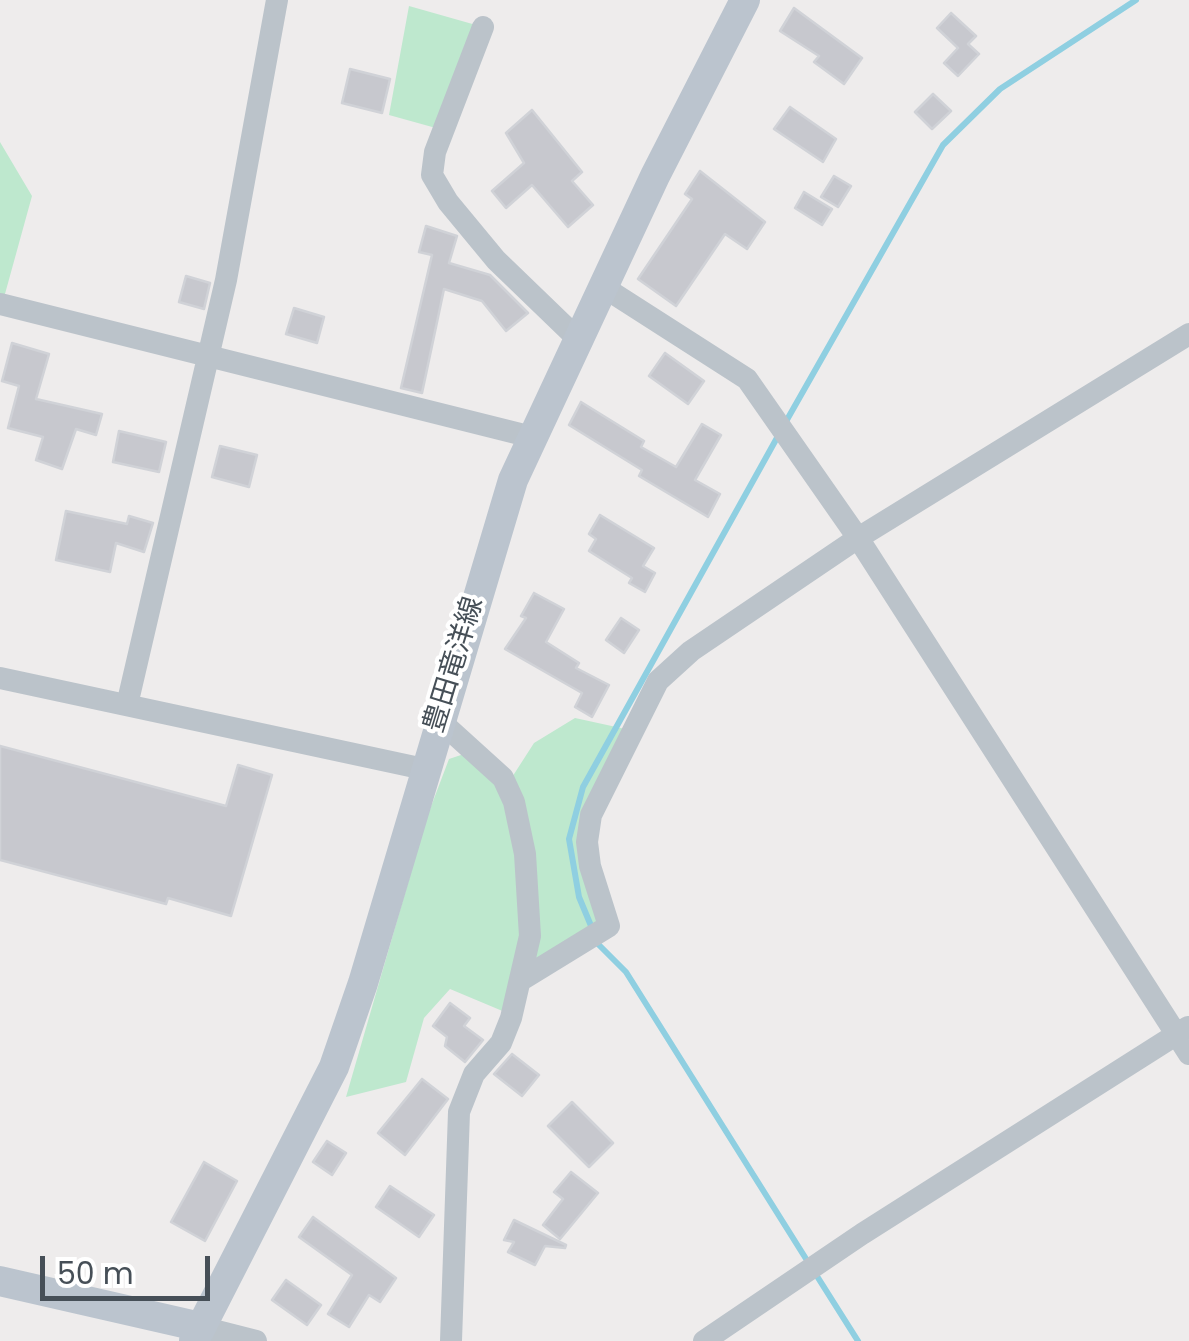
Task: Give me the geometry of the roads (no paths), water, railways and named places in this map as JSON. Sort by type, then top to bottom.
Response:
[{"type":"main road","name":"豊田竜洋線","points":[[197,1334],[334,1067],[364,984],[496,531],[532,437],[745,0]]},
{"type":"main road","points":[[0,1281],[197,1334]]},
{"type":"street","points":[[127,705],[210,354],[277,0]]},
{"type":"street","points":[[483,27],[435,152],[432,175],[448,202],[496,260],[580,342]]},
{"type":"street","points":[[605,288],[747,379],[858,538],[1185,1038],[704,1341]]},
{"type":"street","points":[[0,304],[532,437]]},
{"type":"street","points":[[520,980],[608,926],[590,866],[587,842],[591,814],[658,681],[691,651],[858,538],[1189,334]]},
{"type":"street","points":[[0,678],[424,769]]},
{"type":"street","points":[[439,720],[503,778],[514,802],[525,854],[530,936],[500,1043],[474,1074],[458,1112],[451,1341]]},
{"type":"street","points":[[197,1334],[256,1341]]},
{"type":"waterway","points":[[784,425],[943,145],[1000,89],[1136,0]]},
{"type":"waterway","points":[[778,436],[583,787],[569,839],[579,897],[599,945],[626,972],[808,1262]]},
{"type":"waterway","points":[[815,1273],[858,1341]]}]
